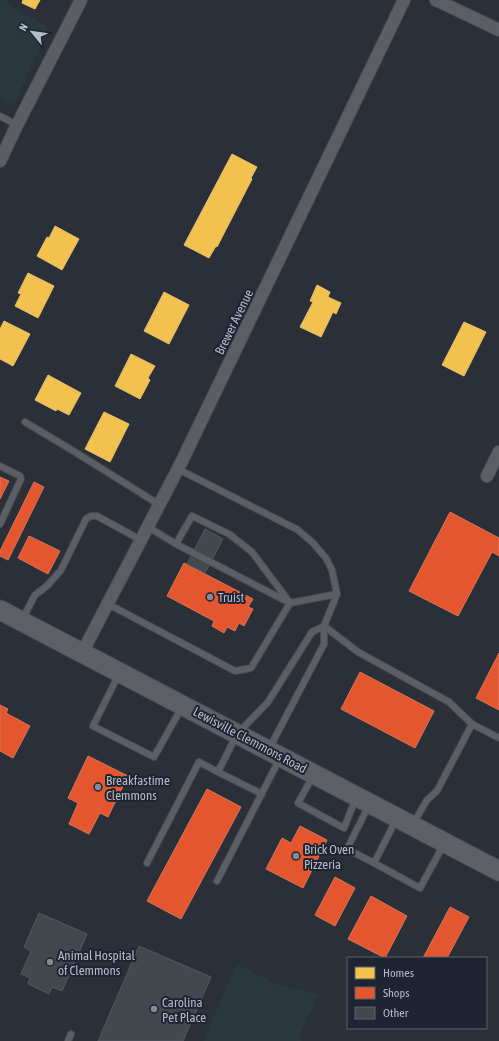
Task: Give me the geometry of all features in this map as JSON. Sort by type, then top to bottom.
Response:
[{"type":"main road","name":"Lewisville Clemmons Road","points":[[0,610],[499,871]]},
{"type":"street","points":[[0,161],[81,0]]},
{"type":"street","name":"Brewer Avenue","points":[[82,653],[178,469],[404,0]]},
{"type":"street","points":[[436,0],[499,30]]},
{"type":"street","points":[[487,476],[499,452]]},
{"type":"lane","points":[[0,116],[17,125]]},
{"type":"lane","points":[[25,422],[160,505]]},
{"type":"lane","points":[[0,466],[20,476],[21,479],[0,524]]},
{"type":"lane","points":[[178,469],[298,530],[313,543],[326,558],[332,570],[337,594],[324,626],[324,644],[275,754],[262,794],[217,881]]},
{"type":"lane","points":[[22,621],[36,595],[47,586],[61,570],[86,519],[91,516],[97,516],[141,540]]},
{"type":"lane","points":[[176,544],[192,516],[229,534],[252,552],[290,602]]},
{"type":"lane","points":[[148,528],[176,544],[290,602],[337,594]]},
{"type":"lane","points":[[108,604],[235,670],[251,668],[290,602]]},
{"type":"lane","points":[[324,626],[358,652],[449,702],[472,724],[499,738]]},
{"type":"lane","points":[[218,772],[237,734],[268,702],[312,632],[324,626]]},
{"type":"lane","points":[[120,672],[93,726],[154,757],[183,705]]},
{"type":"lane","points":[[374,863],[405,822],[436,791],[472,724]]},
{"type":"lane","points":[[147,863],[199,762],[262,794]]},
{"type":"lane","points":[[314,774],[298,803],[344,828],[363,800]]},
{"type":"lane","points":[[363,800],[347,849],[420,888],[445,843]]},
{"type":"lane","points":[[68,1041],[71,1034]]},
{"type":"shaded area","points":[[0,0],[6,0],[14,8],[44,24],[48,30],[14,104],[0,97]]},
{"type":"shaded area","points":[[236,964],[274,983],[319,994],[298,1039],[303,1041],[203,1041]]},
{"type":"building: Homes","points":[[23,0],[40,0],[35,9],[22,3]]},
{"type":"building: Homes","points":[[232,154],[257,167],[217,247],[216,246],[209,258],[184,245]]},
{"type":"building: Homes","points":[[55,226],[79,239],[62,270],[37,256],[47,237],[49,238]]},
{"type":"building: Homes","points":[[28,273],[54,286],[38,318],[15,306],[21,294],[18,293]]},
{"type":"building: Homes","points":[[317,285],[330,292],[328,297],[341,303],[336,314],[333,312],[321,337],[300,327],[313,302],[310,301]]},
{"type":"building: Homes","points":[[164,292],[189,305],[169,344],[144,331]]},
{"type":"building: Homes","points":[[4,321],[30,334],[13,366],[0,359],[0,329]]},
{"type":"building: Homes","points":[[464,322],[486,332],[464,376],[442,365]]},
{"type":"building: Homes","points":[[131,354],[155,366],[148,378],[150,380],[140,399],[115,386]]},
{"type":"building: Homes","points":[[48,375],[81,393],[69,415],[57,409],[56,411],[35,400]]},
{"type":"building: Homes","points":[[104,412],[129,424],[110,462],[85,449]]},
{"type":"building: Shops","points":[[0,477],[9,481],[0,499]]},
{"type":"building: Shops","points":[[34,482],[44,487],[8,560],[0,556],[0,551]]},
{"type":"building: Shops","points":[[450,512],[499,538],[499,556],[492,552],[458,616],[409,591]]},
{"type":"building: Shops","points":[[29,536],[60,551],[48,574],[18,558]]},
{"type":"building: Shops","name":"Truist","points":[[184,563],[253,599],[248,607],[253,609],[244,626],[239,623],[235,631],[227,627],[224,633],[212,626],[214,621],[167,596]]},
{"type":"building: Shops","points":[[499,653],[499,710],[476,698]]},
{"type":"building: Shops","points":[[360,672],[434,711],[415,748],[341,709]]},
{"type":"building: Shops","points":[[0,705],[8,709],[6,713],[30,726],[13,758],[0,751]]},
{"type":"building: Shops","name":"Breakfastime Clemmons","points":[[88,756],[128,776],[108,817],[100,813],[89,834],[69,824],[78,803],[68,798]]},
{"type":"building: Shops","points":[[207,789],[241,807],[181,919],[147,901]]},
{"type":"building: Shops","name":"Brick Oven Pizzeria","points":[[300,826],[327,840],[303,888],[266,869],[282,838],[291,843]]},
{"type":"building: Shops","points":[[335,877],[355,888],[335,926],[315,915]]},
{"type":"building: Shops","points":[[371,896],[407,916],[386,957],[348,939]]},
{"type":"building: Shops","points":[[450,907],[469,917],[448,957],[424,957]]},
{"type":"building: Other","points":[[205,529],[223,539],[205,573],[187,564]]},
{"type":"building: Other","name":"Animal Hospital of Clemmons","points":[[39,913],[87,934],[62,991],[52,987],[49,994],[28,984],[30,978],[21,974],[31,951],[24,947]]},
{"type":"building: Other","name":"Carolina Pet Place","points":[[139,946],[211,977],[183,1041],[98,1041]]},
{"type":"place","name":"Truist","points":[[210,597]]},
{"type":"place","name":"Breakfastime Clemmons","points":[[98,787]]},
{"type":"place","name":"Brick Oven Pizzeria","points":[[296,856]]},
{"type":"place","name":"Animal Hospital of Clemmons","points":[[50,962]]},
{"type":"place","name":"Carolina Pet Place","points":[[154,1009]]}]
